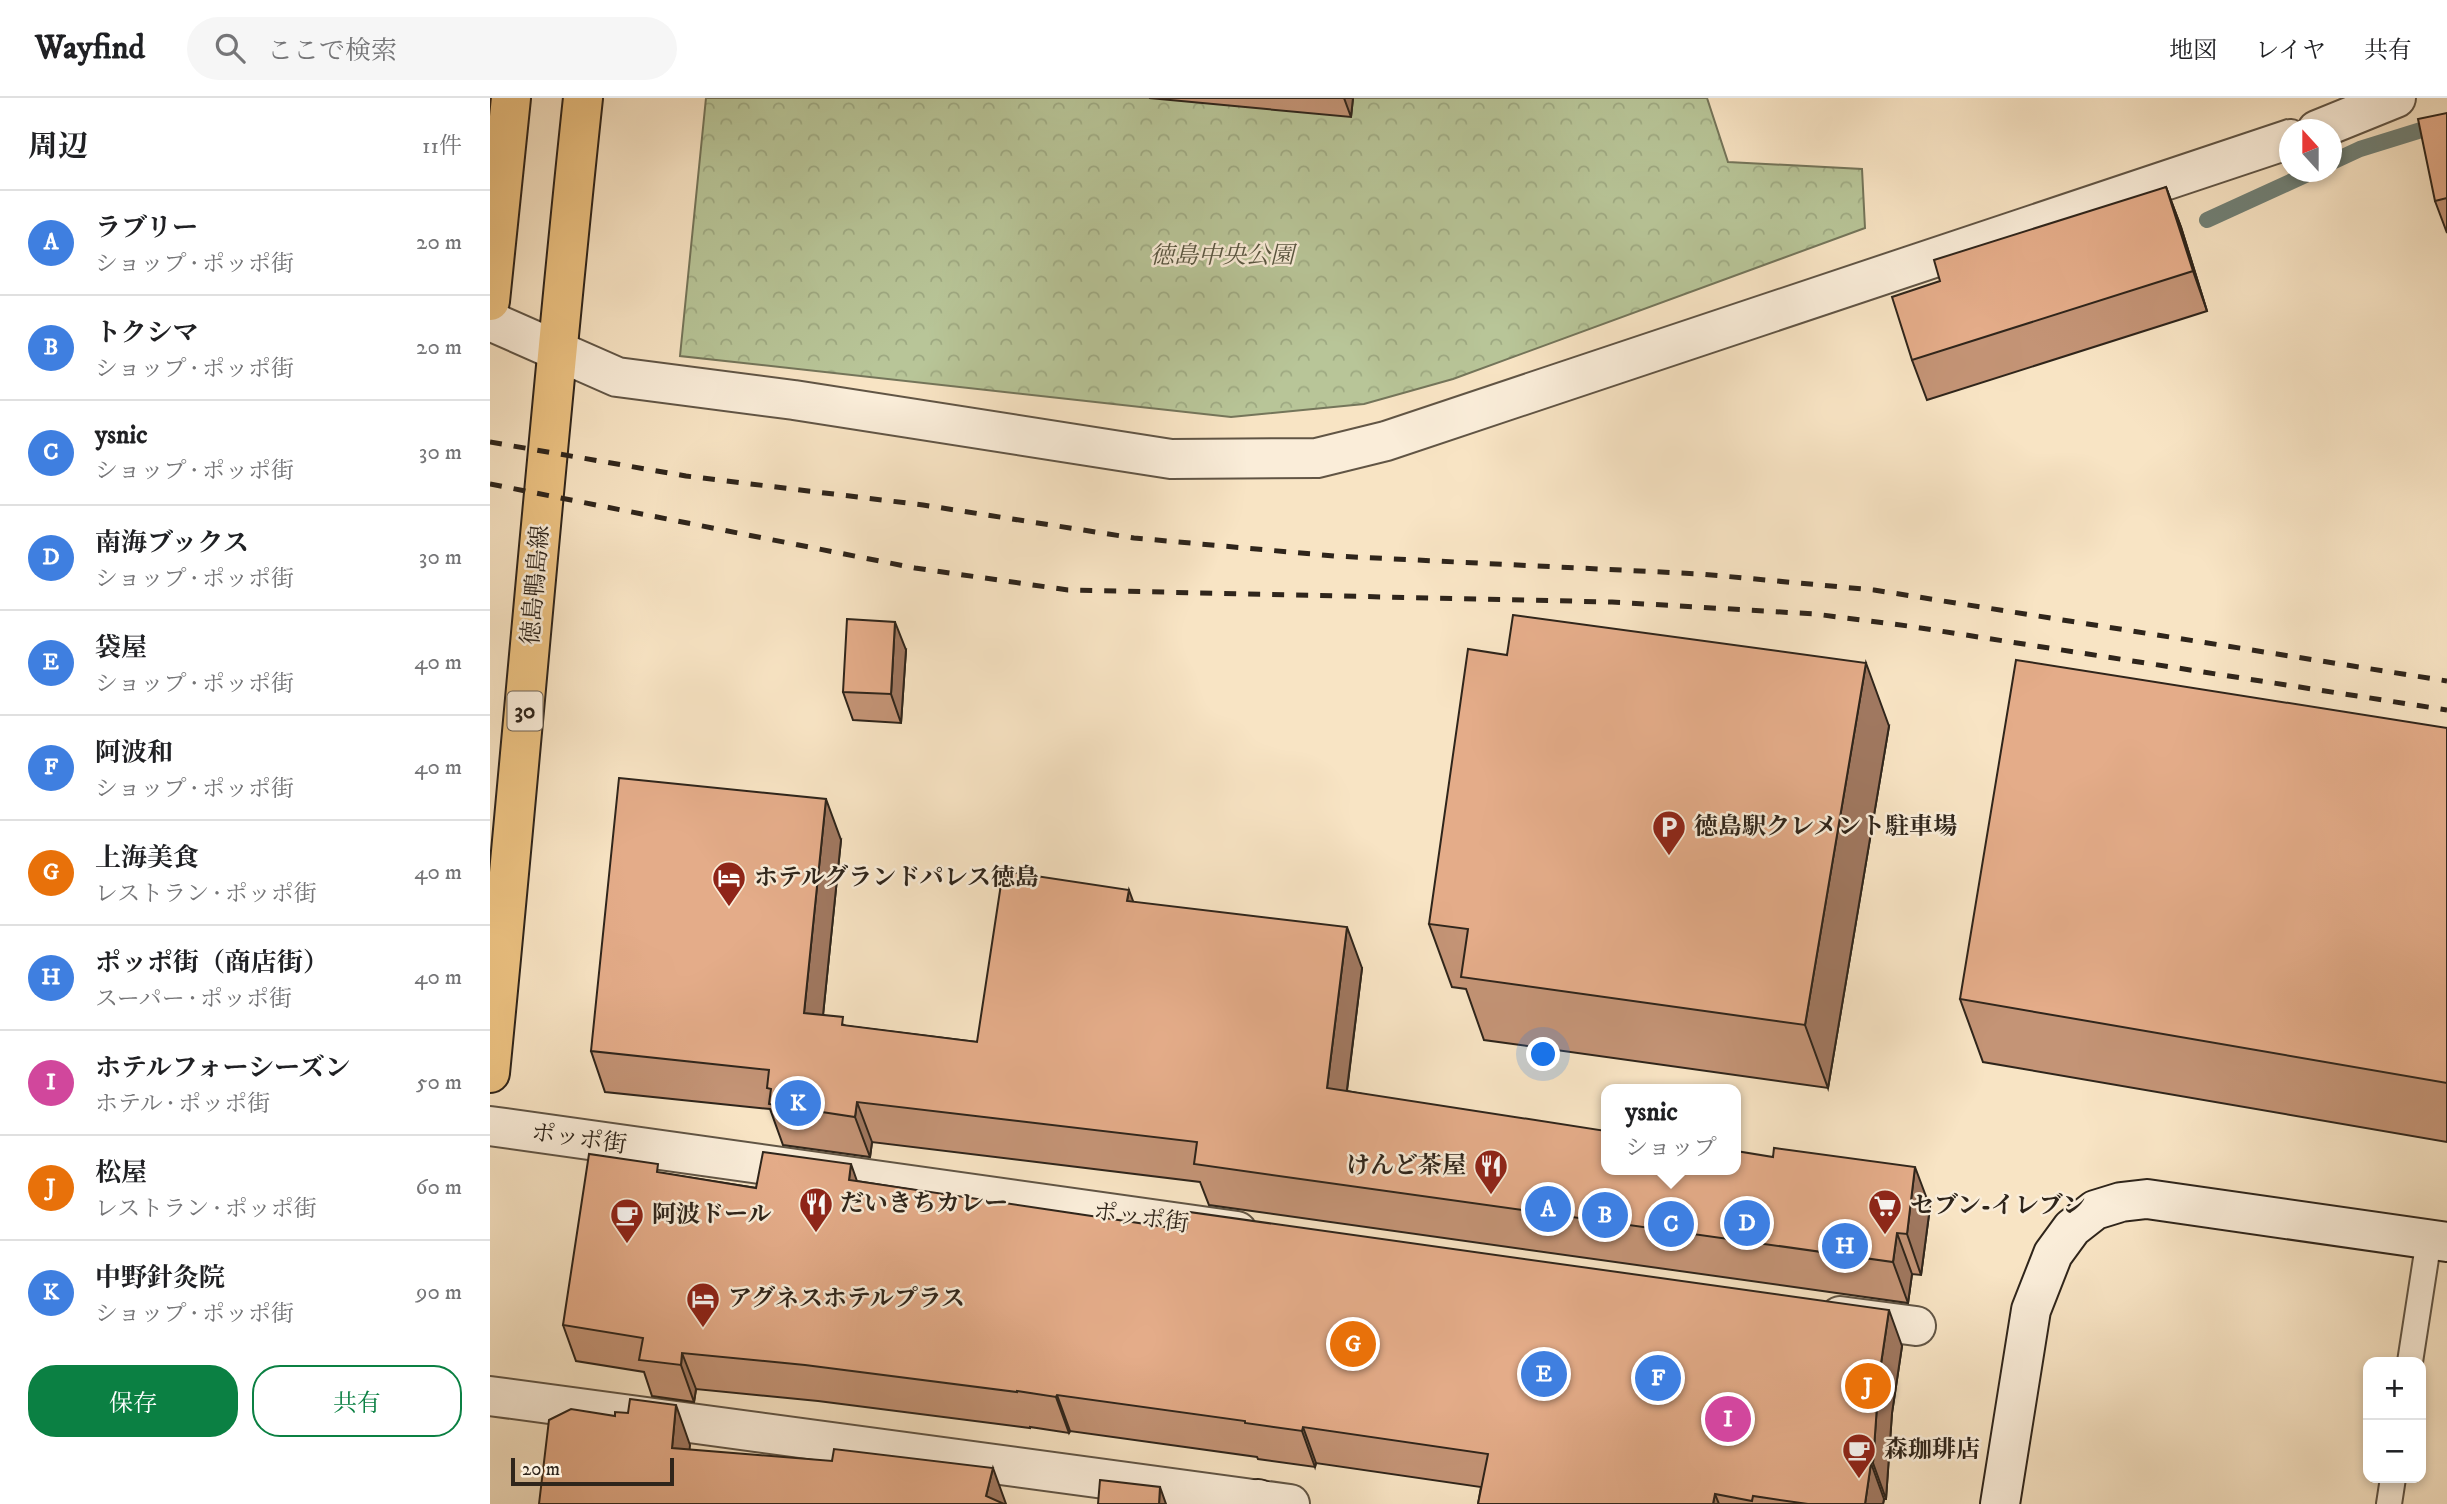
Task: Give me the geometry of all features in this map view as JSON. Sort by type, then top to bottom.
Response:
[{"type":"main road","points":[[490,301],[511,98]]},
{"type":"main road","name":"徳島鴨島線","points":[[490,1073],[556,350],[583,98]]},
{"type":"street","points":[[2342,120],[2396,98]]},
{"type":"street","points":[[490,321],[617,377],[794,400],[1171,459],[1317,458],[1386,441],[2279,143]]},
{"type":"street","name":"ポッポ街","points":[[490,1126],[1270,1236]]},
{"type":"street","points":[[2000,1504],[2031,1310],[2053,1254],[2072,1228],[2095,1210],[2121,1202],[2147,1199],[2438,1241]]},
{"type":"street","points":[[1806,1311],[1916,1326]]},
{"type":"street","points":[[490,1396],[1268,1502]]},
{"type":"lane","points":[[2411,1357],[2438,1241]]},
{"type":"lane","points":[[2389,1504],[2392,1483]]},
{"type":"green space","name":"徳島中央公園","points":[[706,98],[1707,98],[1728,162],[1862,169],[1865,228],[1453,379],[1364,404],[1231,417],[680,356]]},
{"type":"building","points":[[2447,113],[2447,198],[2435,201],[2418,119]]},
{"type":"building","points":[[2166,187],[2193,271],[1912,360],[1892,297],[1940,281],[1934,260]]},
{"type":"building","name":"徳島駅クレメント駐車場","points":[[1513,615],[1866,663],[1805,1025],[1461,977],[1468,929],[1429,924],[1468,649],[1507,655]]},
{"type":"building","points":[[847,619],[895,622],[891,694],[843,692]]},
{"type":"building","points":[[2016,660],[2447,728],[2447,1083],[1960,999]]},
{"type":"building","points":[[619,778],[826,799],[804,1013],[843,1017],[842,1025],[977,1042],[1003,871],[1129,890],[1127,901],[1347,927],[1327,1088],[1601,1130],[1601,1175],[1741,1175],[1741,1152],[1773,1157],[1774,1148],[1915,1167],[1907,1234],[1897,1233],[1893,1262],[1194,1164],[1197,1142],[857,1102],[855,1117],[769,1104],[769,1070],[591,1051]]},
{"type":"building","points":[[763,1152],[851,1164],[849,1180],[1186,1230],[1189,1212],[1889,1310],[1879,1377],[1873,1463],[1865,1504],[1808,1504],[1753,1496],[1752,1501],[1715,1494],[1713,1504],[1478,1504],[1488,1454],[1303,1427],[1302,1431],[1057,1395],[1056,1397],[805,1365],[682,1353],[681,1365],[639,1360],[643,1338],[563,1325],[589,1154],[658,1164],[657,1172],[756,1188]]},
{"type":"building","points":[[630,1399],[676,1405],[672,1448],[832,1461],[834,1449],[993,1468],[986,1496],[1004,1504],[539,1504],[549,1420],[571,1409],[615,1416],[615,1412],[628,1413]]},
{"type":"building","points":[[1100,1480],[1160,1487],[1159,1504],[1098,1504]]},
{"type":"waterway","points":[[2342,157],[2360,149],[2447,122]]},
{"type":"waterway","points":[[2207,220],[2290,182]]},
{"type":"railway","points":[[490,442],[686,476],[923,505],[1134,538],[1334,556],[1701,574],[1874,590],[2447,681]]},
{"type":"railway","points":[[490,484],[915,568],[1068,590],[1612,602],[1815,614],[1908,626],[2447,710]]},
{"type":"place","name":"徳島駅クレメント駐車場","points":[[1669,857]]},
{"type":"place","name":"ホテルグランドパレス徳島","points":[[729,908]]},
{"type":"place","name":"中野針灸院","points":[[798,1103]]},
{"type":"place","name":"けんど茶屋","points":[[1491,1196]]},
{"type":"place","name":"ラブリー","points":[[1548,1209]]},
{"type":"place","name":"トクシマ","points":[[1605,1215]]},
{"type":"place","name":"南海ブックス","points":[[1747,1223]]},
{"type":"place","name":"ysnic","points":[[1671,1224]]},
{"type":"place","name":"だいきちカレー","points":[[816,1234]]},
{"type":"place","name":"セブン-イレブン","points":[[1885,1236]]},
{"type":"place","name":"阿波ドール","points":[[627,1245]]},
{"type":"place","name":"ポッポ街（商店街）","points":[[1845,1246]]},
{"type":"place","name":"アグネスホテルプラス","points":[[703,1329]]},
{"type":"place","name":"上海美食","points":[[1353,1344]]},
{"type":"place","name":"袋屋","points":[[1544,1374]]},
{"type":"place","name":"阿波和","points":[[1658,1378]]},
{"type":"place","name":"松屋","points":[[1868,1386]]},
{"type":"place","name":"ホテルフォーシーズン","points":[[1728,1419]]},
{"type":"place","name":"森珈琲店","points":[[1859,1480]]}]
